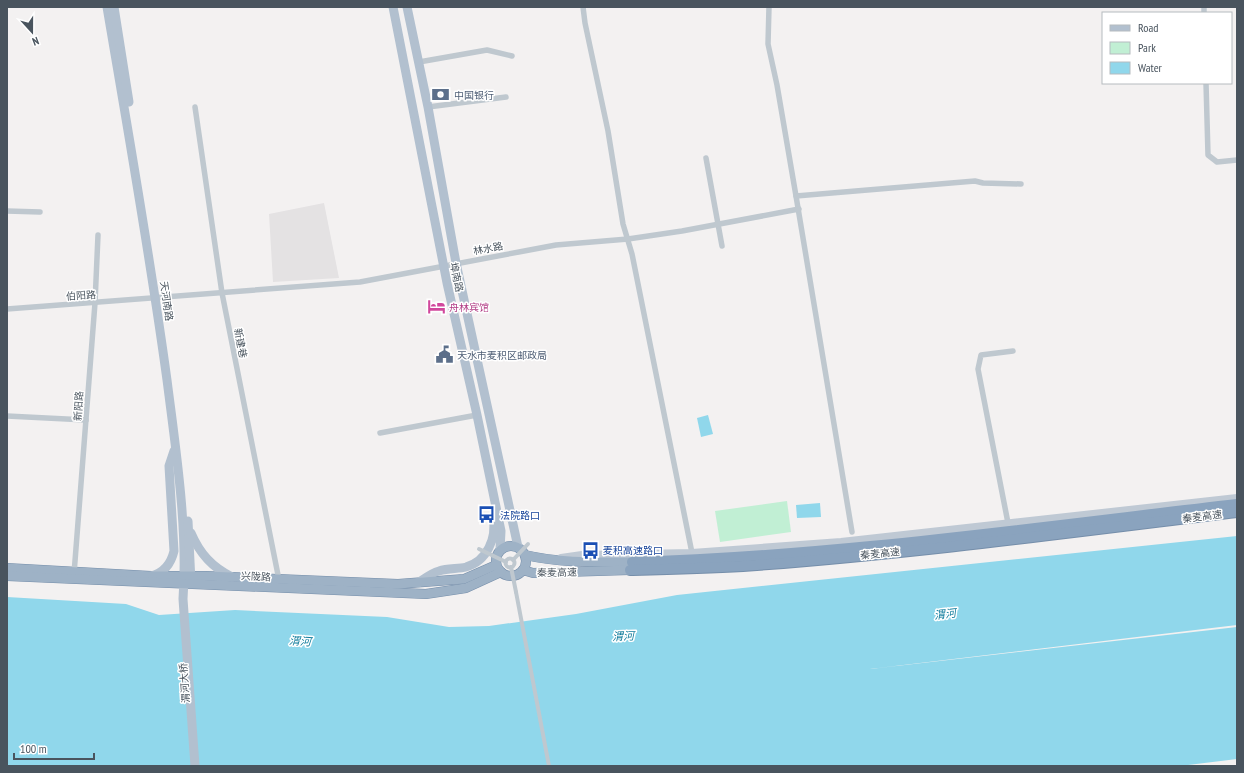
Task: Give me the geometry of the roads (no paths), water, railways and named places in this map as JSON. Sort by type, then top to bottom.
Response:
[{"type":"highway","name":"秦麦高速","points":[[523,570],[533,573],[631,566],[895,543],[1237,504]]},
{"type":"highway","name":"秦麦高速","points":[[525,555],[549,560],[631,566],[742,566],[960,545],[1237,512]]},
{"type":"highway","points":[[508,546],[518,547],[525,555],[525,565],[523,570],[515,575],[505,575],[498,569],[496,557],[500,550],[508,546]]},
{"type":"highway","name":"兴陇路","points":[[7,568],[74,576],[187,580],[426,594],[466,588],[498,569]]},
{"type":"highway","name":"兴陇路","points":[[7,576],[151,576],[187,580],[232,577],[279,580],[418,583],[464,579],[498,569]]},
{"type":"main road","name":"天河南路","points":[[107,7],[158,297],[176,446],[187,580]]},
{"type":"main road","name":"天河南路","points":[[114,7],[181,446],[188,524],[186,599]]},
{"type":"main road","name":"埠南路","points":[[393,7],[443,266],[478,415],[501,531],[500,550]]},
{"type":"main road","name":"埠南路","points":[[407,7],[428,106],[456,264],[518,547]]},
{"type":"main road","points":[[151,576],[165,569],[170,562],[174,551],[169,466],[176,446]]},
{"type":"main road","points":[[418,583],[432,573],[440,570],[465,567],[483,558],[490,545],[494,531],[490,498],[491,481]]},
{"type":"main road","points":[[549,560],[582,554],[692,553],[841,542],[1237,498]]},
{"type":"main road","points":[[499,521],[505,522],[511,517]]},
{"type":"main road","points":[[188,524],[203,555],[216,568],[232,577]]},
{"type":"main road","name":"渭河大桥","points":[[186,599],[195,766]]},
{"type":"main road","name":"渭河大桥","points":[[186,599],[201,766]]},
{"type":"street","points":[[583,7],[628,239],[692,553]]},
{"type":"street","points":[[770,7],[768,44],[777,85],[799,209],[852,532]]},
{"type":"street","points":[[419,62],[487,50],[512,56]]},
{"type":"street","points":[[1206,84],[1208,155],[1217,162],[1237,160]]},
{"type":"street","points":[[428,106],[506,97]]},
{"type":"street","name":"新建巷","points":[[195,107],[222,293],[279,580]]},
{"type":"street","points":[[706,158],[722,246]]},
{"type":"street","points":[[796,196],[975,181],[983,183],[1021,184]]},
{"type":"street","name":"林水路","points":[[158,297],[360,282],[556,245],[628,239],[799,209]]},
{"type":"street","points":[[7,211],[40,212]]},
{"type":"street","name":"新阳路","points":[[74,576],[95,303],[98,235]]},
{"type":"street","name":"伯阳路","points":[[7,309],[158,297]]},
{"type":"street","points":[[1008,523],[978,369],[981,355],[1013,351]]},
{"type":"street","points":[[380,433],[478,415]]},
{"type":"street","points":[[7,416],[86,420]]},
{"type":"street","points":[[506,562],[510,559],[513,560],[528,544]]},
{"type":"street","points":[[479,549],[506,562],[506,566],[511,567]]},
{"type":"street","points":[[513,560],[514,564],[511,567],[549,766]]},
{"type":"water","points":[[708,415],[713,434],[701,437],[697,418]]},
{"type":"water","points":[[820,503],[821,517],[797,518],[796,505]]},
{"type":"water","name":"渭河","points":[[1237,536],[1237,625],[870,669],[1237,627],[1237,759],[1180,766],[7,766],[7,597],[126,604],[159,615],[235,610],[387,617],[449,627],[489,626],[576,614],[677,595]]},
{"type":"place","name":"中国银行","points":[[441,95]]},
{"type":"place","name":"舟林宾馆","points":[[436,307]]},
{"type":"place","name":"天水市麦积区邮政局","points":[[444,355]]},
{"type":"place","name":"法院路口","points":[[487,515]]},
{"type":"place","name":"麦积高速路口","points":[[590,550]]}]
